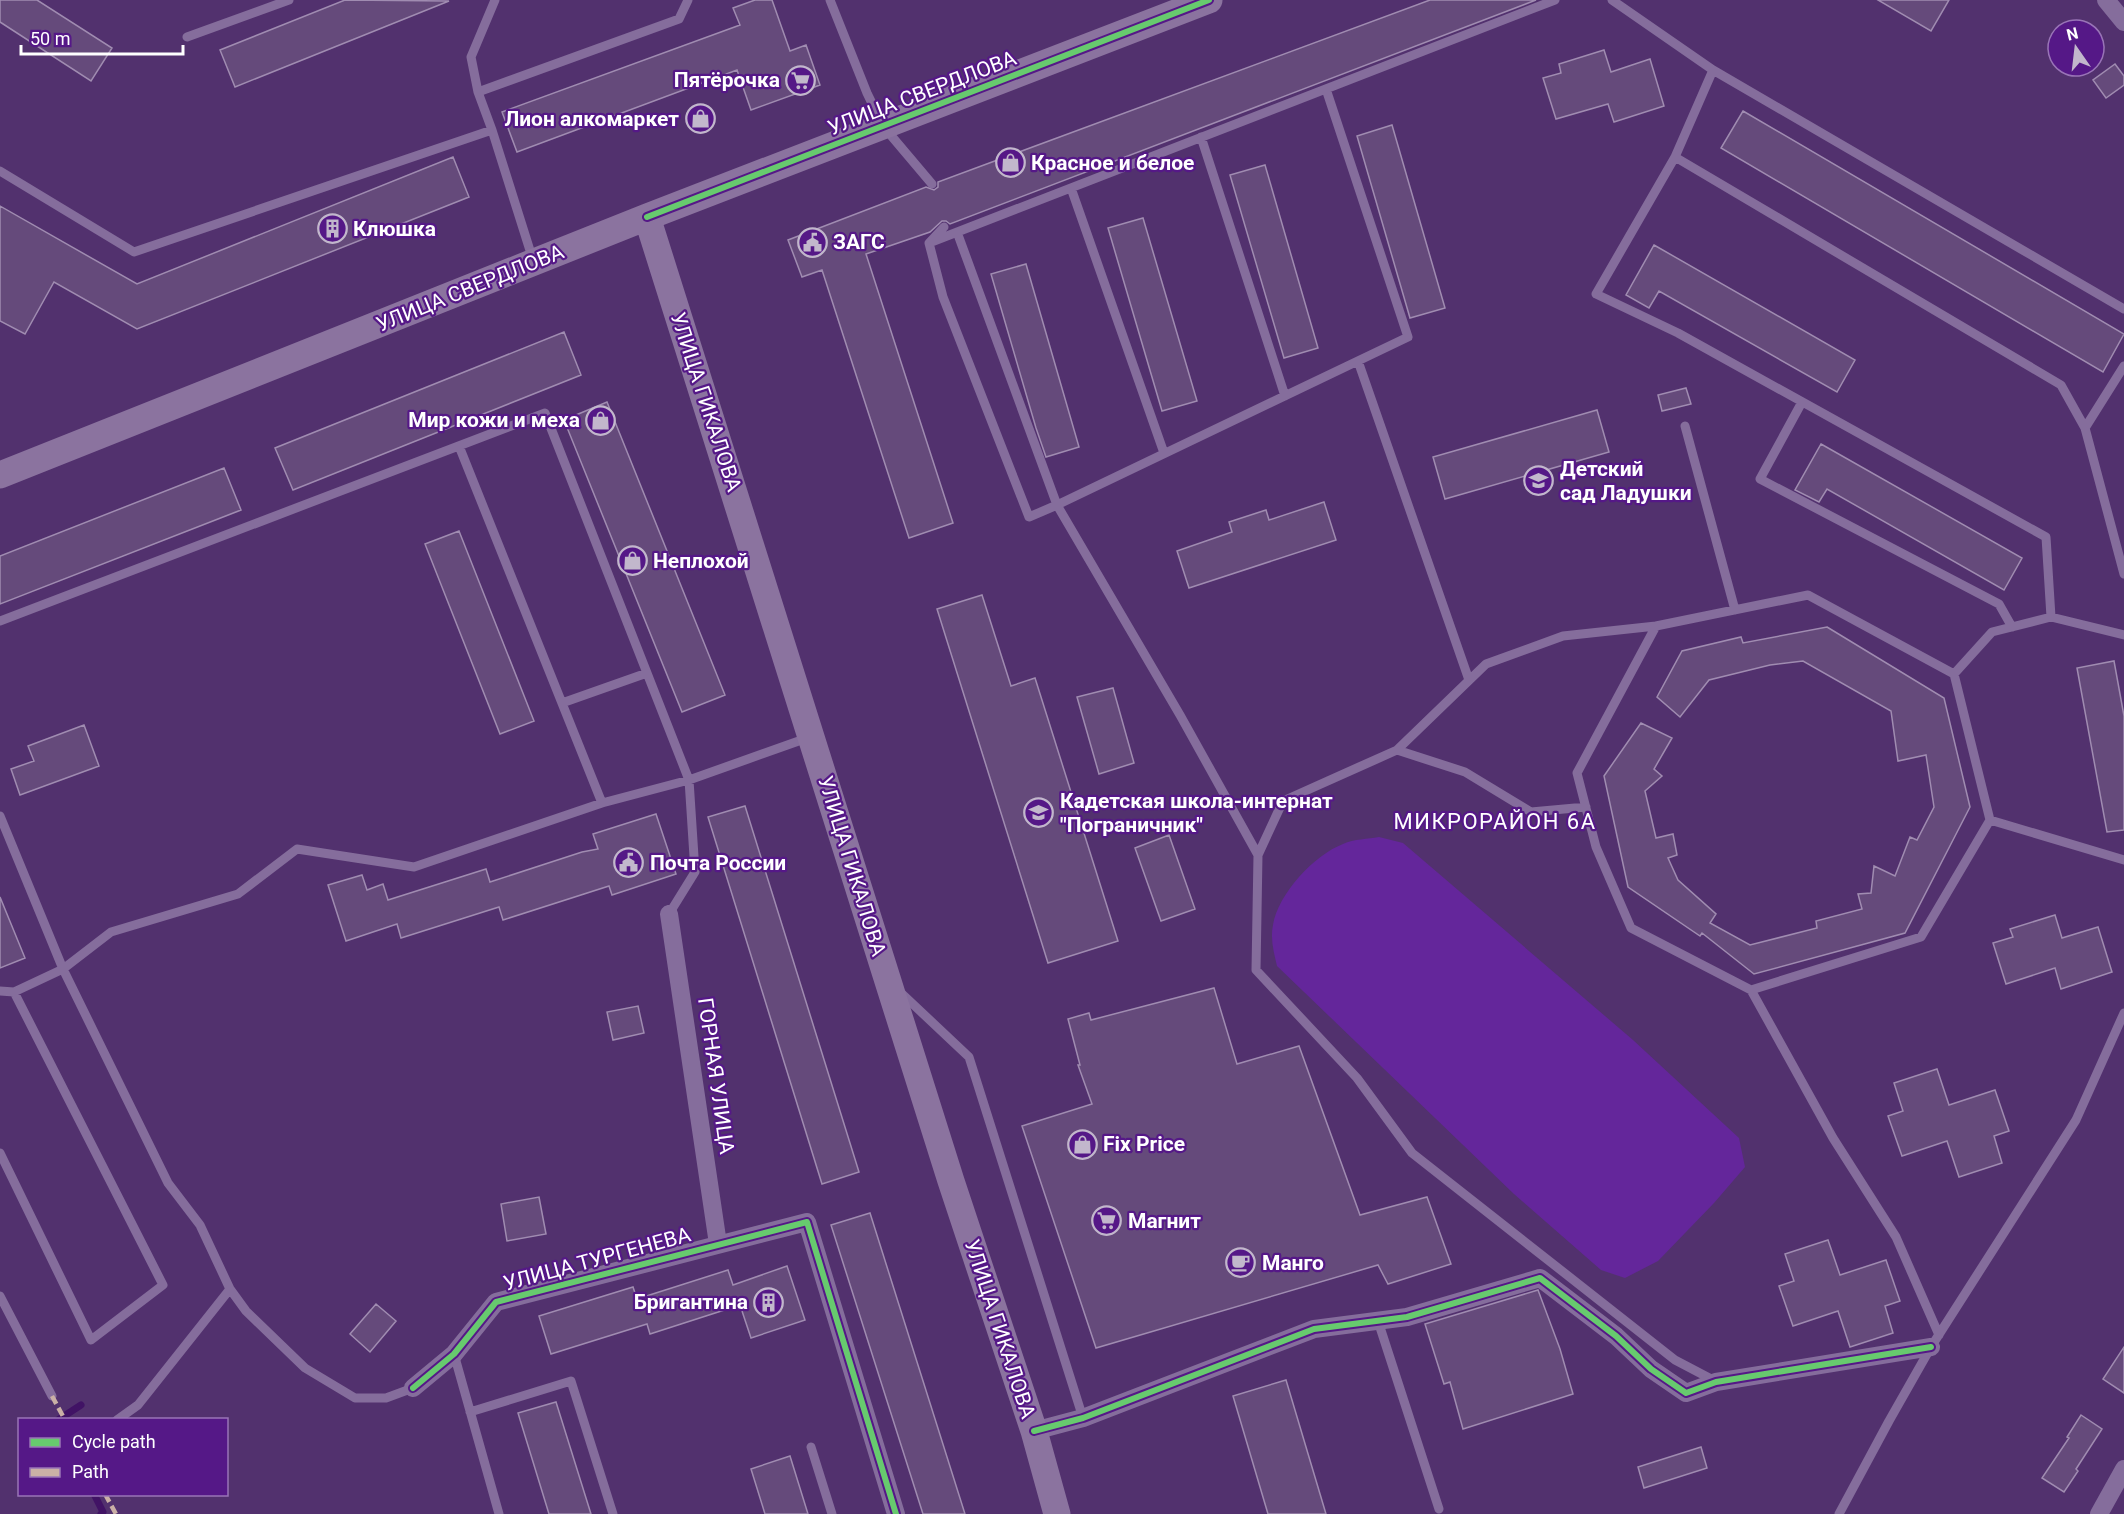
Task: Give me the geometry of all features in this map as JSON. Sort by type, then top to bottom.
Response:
[{"type":"main road","name":"УЛИЦА СВЕРДЛОВА","points":[[0,475],[647,217],[1209,0]]},
{"type":"main road","name":"УЛИЦА ГИКАЛОВА","points":[[647,217],[951,1181],[1034,1431],[1057,1514]]},
{"type":"street","points":[[2106,0],[2124,22]]},
{"type":"street","name":"ГОРНАЯ УЛИЦА","points":[[669,914],[718,1244]]},
{"type":"street","name":"УЛИЦА ТУРГЕНЕВА","points":[[413,1388],[454,1354],[496,1302],[807,1222],[896,1514]]},
{"type":"street","points":[[1034,1431],[1083,1419],[1314,1329],[1407,1317],[1540,1278],[1616,1336],[1652,1369],[1686,1392],[1716,1382],[1935,1341]]},
{"type":"street","points":[[2099,1514],[2124,1469]]},
{"type":"lane","points":[[187,37],[289,0]]},
{"type":"lane","points":[[495,0],[471,57],[478,92],[534,262]]},
{"type":"lane","points":[[478,92],[679,19],[688,0]]},
{"type":"lane","points":[[830,0],[867,93],[883,126],[932,184]]},
{"type":"lane","points":[[928,243],[1556,0]]},
{"type":"lane","points":[[1612,0],[1713,70],[2124,309]]},
{"type":"lane","points":[[1713,70],[1675,157],[1596,294],[1678,333],[2046,537],[2051,617]]},
{"type":"lane","points":[[928,243],[944,297],[1029,517],[1408,337],[1326,89]]},
{"type":"lane","points":[[0,171],[134,252],[492,130]]},
{"type":"lane","points":[[1201,137],[1285,396]]},
{"type":"lane","points":[[1675,157],[2061,385],[2085,428],[2124,574]]},
{"type":"lane","points":[[1071,188],[1164,453]]},
{"type":"lane","points":[[928,243],[944,227]]},
{"type":"lane","points":[[957,232],[1057,505],[1180,715],[1258,855]]},
{"type":"lane","points":[[1358,361],[1468,680]]},
{"type":"lane","points":[[2085,428],[2124,366]]},
{"type":"lane","points":[[1802,402],[1761,479],[1999,604],[2012,627]]},
{"type":"lane","points":[[0,621],[545,413],[689,780],[695,872],[669,914]]},
{"type":"lane","points":[[1684,426],[1734,610]]},
{"type":"lane","points":[[459,446],[602,803]]},
{"type":"lane","points":[[1716,1382],[1675,1360],[1412,1153],[1357,1078],[1256,970],[1258,855],[1283,801],[1397,750],[1486,664],[1563,636],[1656,626],[1808,595],[1954,674],[1990,820],[1921,937],[1752,990]]},
{"type":"lane","points":[[1954,674],[1992,632],[2051,617],[2124,635]]},
{"type":"lane","points":[[1656,626],[1577,773],[1596,846],[1631,928],[1752,990],[1833,1138],[1896,1237],[1935,1341]]},
{"type":"lane","points":[[562,703],[647,673]]},
{"type":"lane","points":[[0,991],[14,992],[63,969],[111,932],[238,894],[297,849],[414,867],[602,803],[689,780],[812,736]]},
{"type":"lane","points":[[1397,750],[1465,772],[1531,812],[1586,807]]},
{"type":"lane","points":[[0,816],[63,969],[168,1183],[200,1225],[230,1289],[246,1311],[305,1368],[355,1398],[386,1398],[413,1388]]},
{"type":"lane","points":[[1990,820],[2124,860]]},
{"type":"lane","points":[[888,981],[969,1057],[1083,1419]]},
{"type":"lane","points":[[0,1153],[91,1340],[162,1285],[14,992]]},
{"type":"lane","points":[[1839,1514],[1935,1341],[2076,1120],[2124,1013]]},
{"type":"lane","points":[[119,1418],[138,1406],[230,1289]]},
{"type":"lane","points":[[0,1296],[52,1396]]},
{"type":"lane","points":[[1378,1321],[1439,1509]]},
{"type":"lane","points":[[454,1354],[499,1514]]},
{"type":"lane","points":[[470,1412],[571,1381],[613,1514]]},
{"type":"lane","points":[[811,1447],[831,1514]]},
{"type":"shaded area","points":[[1379,837],[1403,843],[1633,1040],[1739,1138],[1745,1167],[1658,1261],[1625,1278],[1601,1270],[1514,1194],[1277,966],[1272,941],[1273,925],[1282,901],[1299,877],[1309,866],[1332,849],[1352,841]]},
{"type":"building","points":[[0,0],[37,0],[112,48],[91,81],[0,22]]},
{"type":"building","points":[[345,0],[449,1],[235,87],[220,50]]},
{"type":"building","points":[[755,0],[772,0],[790,51],[806,45],[820,85],[751,110],[737,70],[517,152],[502,112],[740,25],[733,8]]},
{"type":"building","points":[[1430,0],[1536,0],[950,224],[942,221],[930,232],[866,254],[953,523],[909,538],[822,270],[802,277],[788,240],[926,187],[934,190],[938,187],[938,182]]},
{"type":"building","points":[[1878,0],[1949,0],[1931,31]]},
{"type":"building","points":[[1604,50],[1611,72],[1650,59],[1664,106],[1614,122],[1608,104],[1556,119],[1543,78],[1561,73],[1559,64]]},
{"type":"building","points":[[2115,64],[2124,76],[2124,85],[2106,98],[2093,80],[2106,78],[2106,71]]},
{"type":"building","points":[[1743,111],[2124,334],[2103,372],[1721,148]]},
{"type":"building","points":[[1392,125],[1445,308],[1410,318],[1357,136]]},
{"type":"building","name":"Клюшка","points":[[453,157],[469,197],[137,329],[54,282],[25,334],[0,321],[0,206],[137,284]]},
{"type":"building","points":[[1265,165],[1318,348],[1284,358],[1230,175]]},
{"type":"building","points":[[1143,218],[1197,401],[1162,411],[1108,228]]},
{"type":"building","points":[[1654,245],[1855,360],[1837,392],[1659,291],[1649,308],[1626,295]]},
{"type":"building","points":[[1026,264],[1079,447],[1046,457],[991,274]]},
{"type":"building","points":[[564,332],[581,375],[293,490],[275,448]]},
{"type":"building","points":[[1686,388],[1691,404],[1662,411],[1658,395]]},
{"type":"building","points":[[607,402],[725,695],[682,712],[564,420]]},
{"type":"building","points":[[1597,410],[1609,452],[1445,499],[1433,457]]},
{"type":"building","points":[[1821,444],[2022,558],[2004,590],[1827,489],[1819,502],[1795,490]]},
{"type":"building","points":[[224,468],[241,510],[0,604],[0,556]]},
{"type":"building","points":[[1324,502],[1336,540],[1189,588],[1177,551],[1232,532],[1229,522],[1266,510],[1269,520]]},
{"type":"building","points":[[459,531],[534,721],[500,734],[425,544]]},
{"type":"building","name":"Кадетская школа-интернат \"Пограничник\"","points":[[982,595],[1011,686],[1035,678],[1118,941],[1048,963],[937,609]]},
{"type":"building","points":[[1827,627],[1944,698],[1970,807],[1905,933],[1754,974],[1702,933],[1700,936],[1628,887],[1604,776],[1641,723],[1672,738],[1654,769],[1662,776],[1645,791],[1656,838],[1673,834],[1677,855],[1668,858],[1678,880],[1716,914],[1710,923],[1750,945],[1817,928],[1816,921],[1862,909],[1858,894],[1871,893],[1874,866],[1895,876],[1910,837],[1917,840],[1934,807],[1926,755],[1898,761],[1891,711],[1803,661],[1770,665],[1709,680],[1680,717],[1657,697],[1682,651],[1741,637],[1743,643]]},
{"type":"building","points":[[2114,661],[2124,716],[2124,830],[2107,832],[2077,668]]},
{"type":"building","points":[[1113,688],[1134,763],[1099,774],[1077,697]]},
{"type":"building","points":[[84,725],[99,766],[20,795],[11,769],[34,761],[28,746]]},
{"type":"building","points":[[745,806],[859,1172],[822,1184],[708,817]]},
{"type":"building","points":[[656,814],[676,874],[612,895],[609,886],[503,920],[499,907],[401,938],[397,924],[346,941],[328,885],[362,875],[367,890],[383,884],[388,900],[486,869],[490,882],[582,852],[598,849],[593,834]]},
{"type":"building","points":[[1169,835],[1195,909],[1161,921],[1135,848]]},
{"type":"building","points":[[0,897],[25,958],[0,968]]},
{"type":"building","points":[[2055,915],[2062,938],[2098,927],[2112,972],[2061,989],[2055,968],[2006,984],[1993,943],[2013,937],[2010,929]]},
{"type":"building","points":[[1214,988],[1237,1064],[1299,1046],[1360,1215],[1427,1197],[1451,1264],[1388,1284],[1378,1265],[1096,1348],[1022,1126],[1092,1104],[1078,1065],[1080,1065],[1068,1019],[1089,1013],[1091,1020]]},
{"type":"building","points":[[638,1006],[644,1033],[613,1040],[607,1012]]},
{"type":"building","points":[[1937,1069],[1949,1105],[1995,1090],[2009,1131],[1994,1136],[2002,1163],[1959,1177],[1947,1141],[1902,1156],[1888,1116],[1903,1111],[1894,1083]]},
{"type":"building","points":[[539,1197],[546,1234],[507,1241],[501,1204]]},
{"type":"building","points":[[870,1213],[965,1514],[923,1514],[831,1225]]},
{"type":"building","points":[[1828,1240],[1840,1275],[1886,1260],[1900,1301],[1885,1306],[1893,1333],[1850,1347],[1838,1311],[1793,1326],[1779,1286],[1794,1281],[1785,1254]]},
{"type":"building","points":[[787,1266],[805,1320],[751,1338],[740,1305],[650,1334],[647,1324],[551,1354],[539,1316],[633,1287],[637,1299],[728,1270],[733,1285]]},
{"type":"building","points":[[1538,1290],[1560,1349],[1573,1394],[1463,1429],[1450,1382],[1444,1384],[1425,1324]]},
{"type":"building","points":[[376,1304],[396,1321],[370,1352],[350,1334]]},
{"type":"building","points":[[2124,1347],[2124,1393],[2103,1379]]},
{"type":"building","points":[[1286,1380],[1326,1514],[1268,1514],[1233,1396]]},
{"type":"building","points":[[556,1402],[591,1514],[549,1514],[518,1413]]},
{"type":"building","points":[[2081,1415],[2102,1429],[2064,1492],[2042,1478],[2069,1438],[2067,1437]]},
{"type":"building","points":[[1701,1447],[1707,1468],[1644,1488],[1638,1467]]},
{"type":"building","points":[[790,1456],[808,1514],[765,1514],[751,1469]]},
{"type":"waterway","points":[[61,1418],[81,1405]]},
{"type":"waterway","points":[[95,1496],[103,1512],[101,1514]]},
{"type":"marked path","points":[[52,1396],[64,1418]]},
{"type":"marked path","points":[[106,1496],[116,1514]]},
{"type":"cycle path","points":[[647,217],[1209,0]]},
{"type":"cycle path","points":[[413,1388],[454,1354],[496,1302],[807,1222],[896,1514]]},
{"type":"cycle path","points":[[1034,1431],[1083,1418],[1314,1329],[1407,1317],[1540,1278],[1616,1336],[1651,1369],[1686,1393],[1716,1382],[1931,1347]]},
{"type":"place","name":"Пятёрочка","points":[[801,80]]},
{"type":"place","name":"Лион алкомаркет","points":[[700,119]]},
{"type":"place","name":"Красное и белое","points":[[1010,163]]},
{"type":"place","name":"Клюшка","points":[[332,229]]},
{"type":"place","name":"ЗАГС","points":[[812,242]]},
{"type":"place","name":"Мир кожи и меха","points":[[601,420]]},
{"type":"place","name":"Детский сад Ладушки","points":[[1539,481]]},
{"type":"place","name":"Неплохой","points":[[632,561]]},
{"type":"place","name":"Кадетская школа-интернат \"Пограничник\"","points":[[1039,813]]},
{"type":"place","name":"Почта России","points":[[629,863]]},
{"type":"place","name":"Fix Price","points":[[1082,1144]]},
{"type":"place","name":"Магнит","points":[[1107,1221]]},
{"type":"place","name":"Манго","points":[[1241,1263]]},
{"type":"place","name":"Бригантина","points":[[769,1302]]},
{"type":"district","name":"МИКРОРАЙОН 6А","points":[[1495,821]]}]
